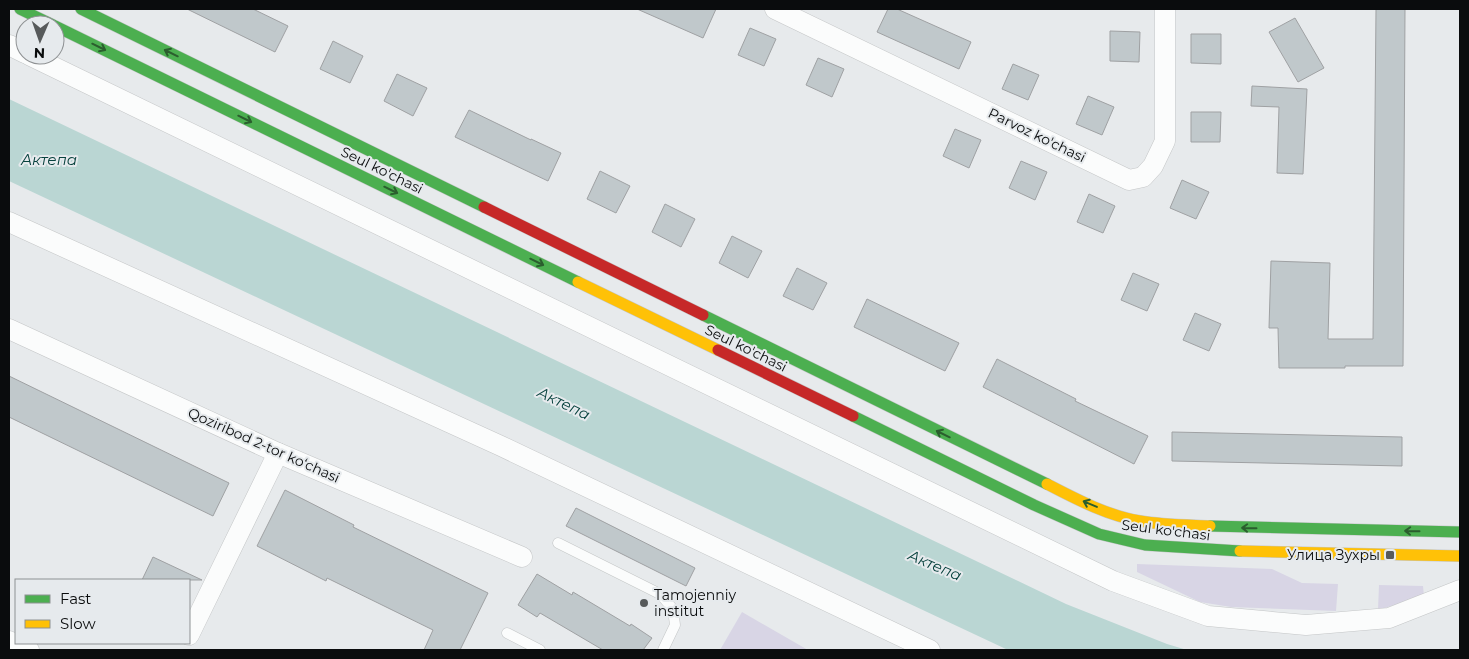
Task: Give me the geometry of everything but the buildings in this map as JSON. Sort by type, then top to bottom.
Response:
[{"type":"main road","name":"Seul ko'chasi","points":[[20,9],[32,15]]},
{"type":"main road","name":"Seul ko'chasi","points":[[81,9],[1030,477],[1105,511],[1139,520],[1175,525],[1460,532]]},
{"type":"main road","name":"Seul ko'chasi","points":[[65,31],[1025,501],[1099,534],[1145,546],[1194,550],[1460,556]]},
{"type":"street","name":"Parvoz ko'chasi","points":[[775,9],[1130,180],[1143,178],[1153,166],[1165,141],[1165,9]]},
{"type":"street","points":[[50,65],[1113,581],[1208,616],[1306,625],[1390,618],[1460,590]]},
{"type":"street","points":[[9,222],[501,446],[930,650]]},
{"type":"street","name":"Qoziribod 2-tor ko‘chasi","points":[[9,329],[278,453],[522,557]]},
{"type":"street","points":[[190,633],[278,453]]},
{"type":"street","points":[[16,644],[29,650]]},
{"type":"lane","points":[[558,543],[660,594],[672,609],[675,624],[663,650]]},
{"type":"lane","points":[[507,633],[540,650]]},
{"type":"shaded area","points":[[1137,564],[1272,569],[1302,583],[1338,584],[1336,611],[1231,607],[1200,602],[1137,572]]},
{"type":"shaded area","points":[[1379,585],[1423,586],[1424,596],[1378,610]]},
{"type":"shaded area","points":[[742,612],[808,650],[720,650]]},
{"type":"water","name":"Актепа","points":[[9,99],[1066,604],[1187,650],[1008,650],[9,181]]},
{"type":"traffic: fast","points":[[20,9],[32,15]]},
{"type":"traffic: fast","points":[[81,9],[484,207]]},
{"type":"traffic: fast","points":[[65,31],[578,282]]},
{"type":"traffic: fast","points":[[703,315],[1047,484]]},
{"type":"traffic: fast","points":[[853,416],[1034,505],[1099,534],[1145,545],[1240,551]]},
{"type":"traffic: fast","points":[[1210,526],[1460,532]]},
{"type":"traffic: slow","points":[[578,282],[718,350]]},
{"type":"traffic: slow","points":[[1047,484],[1092,506],[1128,519],[1175,525],[1210,526]]},
{"type":"traffic: slow","points":[[1240,551],[1460,556]]},
{"type":"traffic: jam","points":[[484,207],[703,315]]},
{"type":"traffic: jam","points":[[718,350],[853,416]]},
{"type":"place","name":"Улица Зухры","points":[[1390,555]]},
{"type":"place","name":"Tamojenniy institut","points":[[644,603]]}]
